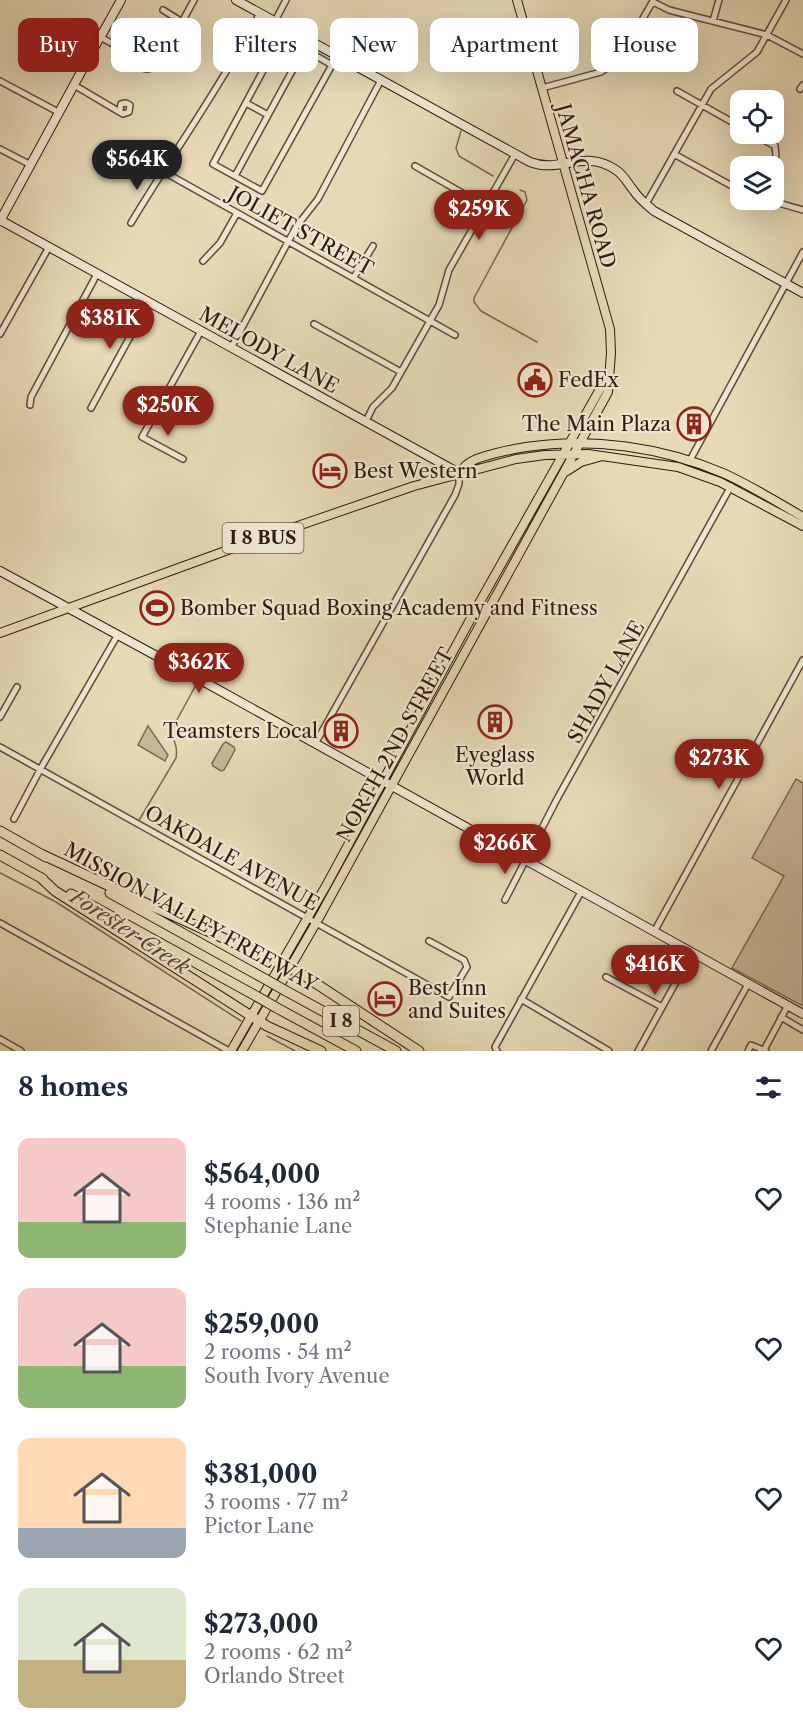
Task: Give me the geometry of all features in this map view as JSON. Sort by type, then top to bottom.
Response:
[{"type":"highway","name":"MISSION VALLEY FREEWAY","points":[[0,831],[396,1051]]},
{"type":"highway","points":[[40,854],[291,968],[358,1009],[419,1051]]},
{"type":"highway","name":"MISSION VALLEY FREEWAY","points":[[0,855],[356,1051]]},
{"type":"highway","points":[[40,877],[56,891],[267,1026],[321,1051]]},
{"type":"main road","name":"JAMACHA ROAD","points":[[517,0],[610,329],[608,392],[575,454]]},
{"type":"main road","points":[[563,454],[600,389],[608,382]]},
{"type":"main road","points":[[590,426],[600,444]]},
{"type":"main road","name":"I 8 BUS","points":[[459,473],[469,462],[514,448],[581,442],[648,450],[733,483],[781,509],[803,517]]},
{"type":"main road","name":"I 8 BUS","points":[[0,633],[280,532],[459,473],[471,472],[516,459],[563,454],[608,455],[688,465]]},
{"type":"main road","name":"NORTH 2ND STREET","points":[[242,1051],[280,964],[563,454]]},
{"type":"main road","name":"NORTH 2ND STREET","points":[[230,1051],[246,1026],[256,1019],[291,968],[575,454]]},
{"type":"main road","points":[[565,472],[581,462],[608,455]]},
{"type":"main road","points":[[542,456],[550,461],[554,467],[554,473]]},
{"type":"main road","name":"I 8 BUS","points":[[781,509],[803,526]]},
{"type":"main road","points":[[503,562],[503,583]]},
{"type":"main road","points":[[493,600],[496,588],[494,579]]},
{"type":"main road","points":[[470,621],[474,626],[474,634]]},
{"type":"main road","points":[[432,690],[430,698],[433,710]]},
{"type":"main road","points":[[237,1051],[247,1032],[246,1026]]},
{"type":"street","points":[[0,221],[29,164],[121,0]]},
{"type":"street","points":[[184,18],[194,0]]},
{"type":"street","points":[[236,0],[269,18]]},
{"type":"street","points":[[277,18],[286,0]]},
{"type":"street","points":[[713,21],[719,0]]},
{"type":"street","points":[[646,204],[711,89],[757,52],[786,0]]},
{"type":"street","points":[[542,88],[600,72],[619,60],[653,1],[669,10],[767,35],[803,54]]},
{"type":"street","points":[[163,10],[176,18]]},
{"type":"street","points":[[131,224],[163,170],[177,152],[236,58],[260,13]]},
{"type":"street","points":[[101,36],[111,42]]},
{"type":"street","points":[[262,72],[213,164],[262,191],[330,68]]},
{"type":"street","points":[[235,176],[291,72]]},
{"type":"street","points":[[367,72],[515,154],[542,166],[588,159],[599,161],[616,170],[654,211],[803,293]]},
{"type":"street","points":[[231,348],[296,227],[318,199],[381,80]]},
{"type":"street","points":[[0,81],[58,112]]},
{"type":"street","points":[[74,85],[120,111]]},
{"type":"street","points":[[677,91],[730,121]]},
{"type":"street","points":[[246,103],[268,115]]},
{"type":"street","points":[[0,149],[29,164]]},
{"type":"street","name":"JOLIET STREET","points":[[132,153],[455,335]]},
{"type":"street","points":[[366,421],[373,406],[392,388],[430,321],[439,304],[449,270],[515,154]]},
{"type":"street","points":[[674,154],[730,185]]},
{"type":"street","points":[[416,166],[485,206]]},
{"type":"street","points":[[784,205],[803,210]]},
{"type":"street","points":[[203,261],[220,243],[237,213]]},
{"type":"street","name":"MELODY LANE","points":[[0,221],[459,473]]},
{"type":"street","points":[[354,277],[373,246]]},
{"type":"street","points":[[0,333],[49,247]]},
{"type":"street","points":[[688,465],[803,252]]},
{"type":"street","points":[[30,405],[31,397],[97,274]]},
{"type":"street","points":[[91,408],[149,302]]},
{"type":"street","points":[[314,324],[401,372]]},
{"type":"street","points":[[183,459],[142,437],[201,331]]},
{"type":"street","points":[[315,744],[455,495],[459,484],[459,473]]},
{"type":"street","name":"SHADY LANE","points":[[505,900],[557,799],[733,483]]},
{"type":"street","points":[[0,571],[803,1014]]},
{"type":"street","points":[[14,819],[117,636]]},
{"type":"street","points":[[654,932],[803,660]]},
{"type":"street","points":[[0,717],[17,687]]},
{"type":"street","name":"OAKDALE AVENUE","points":[[0,747],[449,997],[467,967],[464,960],[429,941]]},
{"type":"street","points":[[496,1051],[495,1047],[581,892]]},
{"type":"street","points":[[0,923],[230,1051]]},
{"type":"street","points":[[638,1051],[692,953]]},
{"type":"street","points":[[606,977],[662,1007]]},
{"type":"street","points":[[711,1051],[748,984]]},
{"type":"street","points":[[521,999],[609,1051]]},
{"type":"street","points":[[748,1051],[752,1046],[765,1050],[788,1005]]},
{"type":"street","points":[[781,1017],[803,1030]]},
{"type":"street","points":[[0,1040],[21,1051]]},
{"type":"shaded area","points":[[148,726],[168,755],[165,761],[138,745]]},
{"type":"shaded area","points":[[226,742],[235,750],[224,770],[221,771],[212,763]]},
{"type":"shaded area","points":[[796,779],[803,783],[803,1006],[732,968],[784,876],[752,858]]},
{"type":"waterway","points":[[461,131],[456,148],[459,156],[493,176]]},
{"type":"waterway","points":[[520,190],[525,192],[527,200],[474,298],[474,302],[481,311],[537,342]]},
{"type":"waterway","points":[[138,822],[176,758],[172,729],[197,683]]},
{"type":"waterway","name":"Forester Creek","points":[[0,873],[56,902],[241,1021]]},
{"type":"waterway","name":"Forester Creek","points":[[267,1036],[295,1051]]},
{"type":"place","name":"FedEx","points":[[535,380]]},
{"type":"place","name":"The Main Plaza","points":[[694,424]]},
{"type":"place","name":"Best Western","points":[[330,471]]},
{"type":"place","name":"Bomber Squad Boxing Academy and Fitness","points":[[157,608]]},
{"type":"place","name":"Eyeglass World","points":[[495,722]]},
{"type":"place","name":"Teamsters Local","points":[[341,731]]},
{"type":"place","name":"Best Inn and Suites","points":[[385,999]]}]
